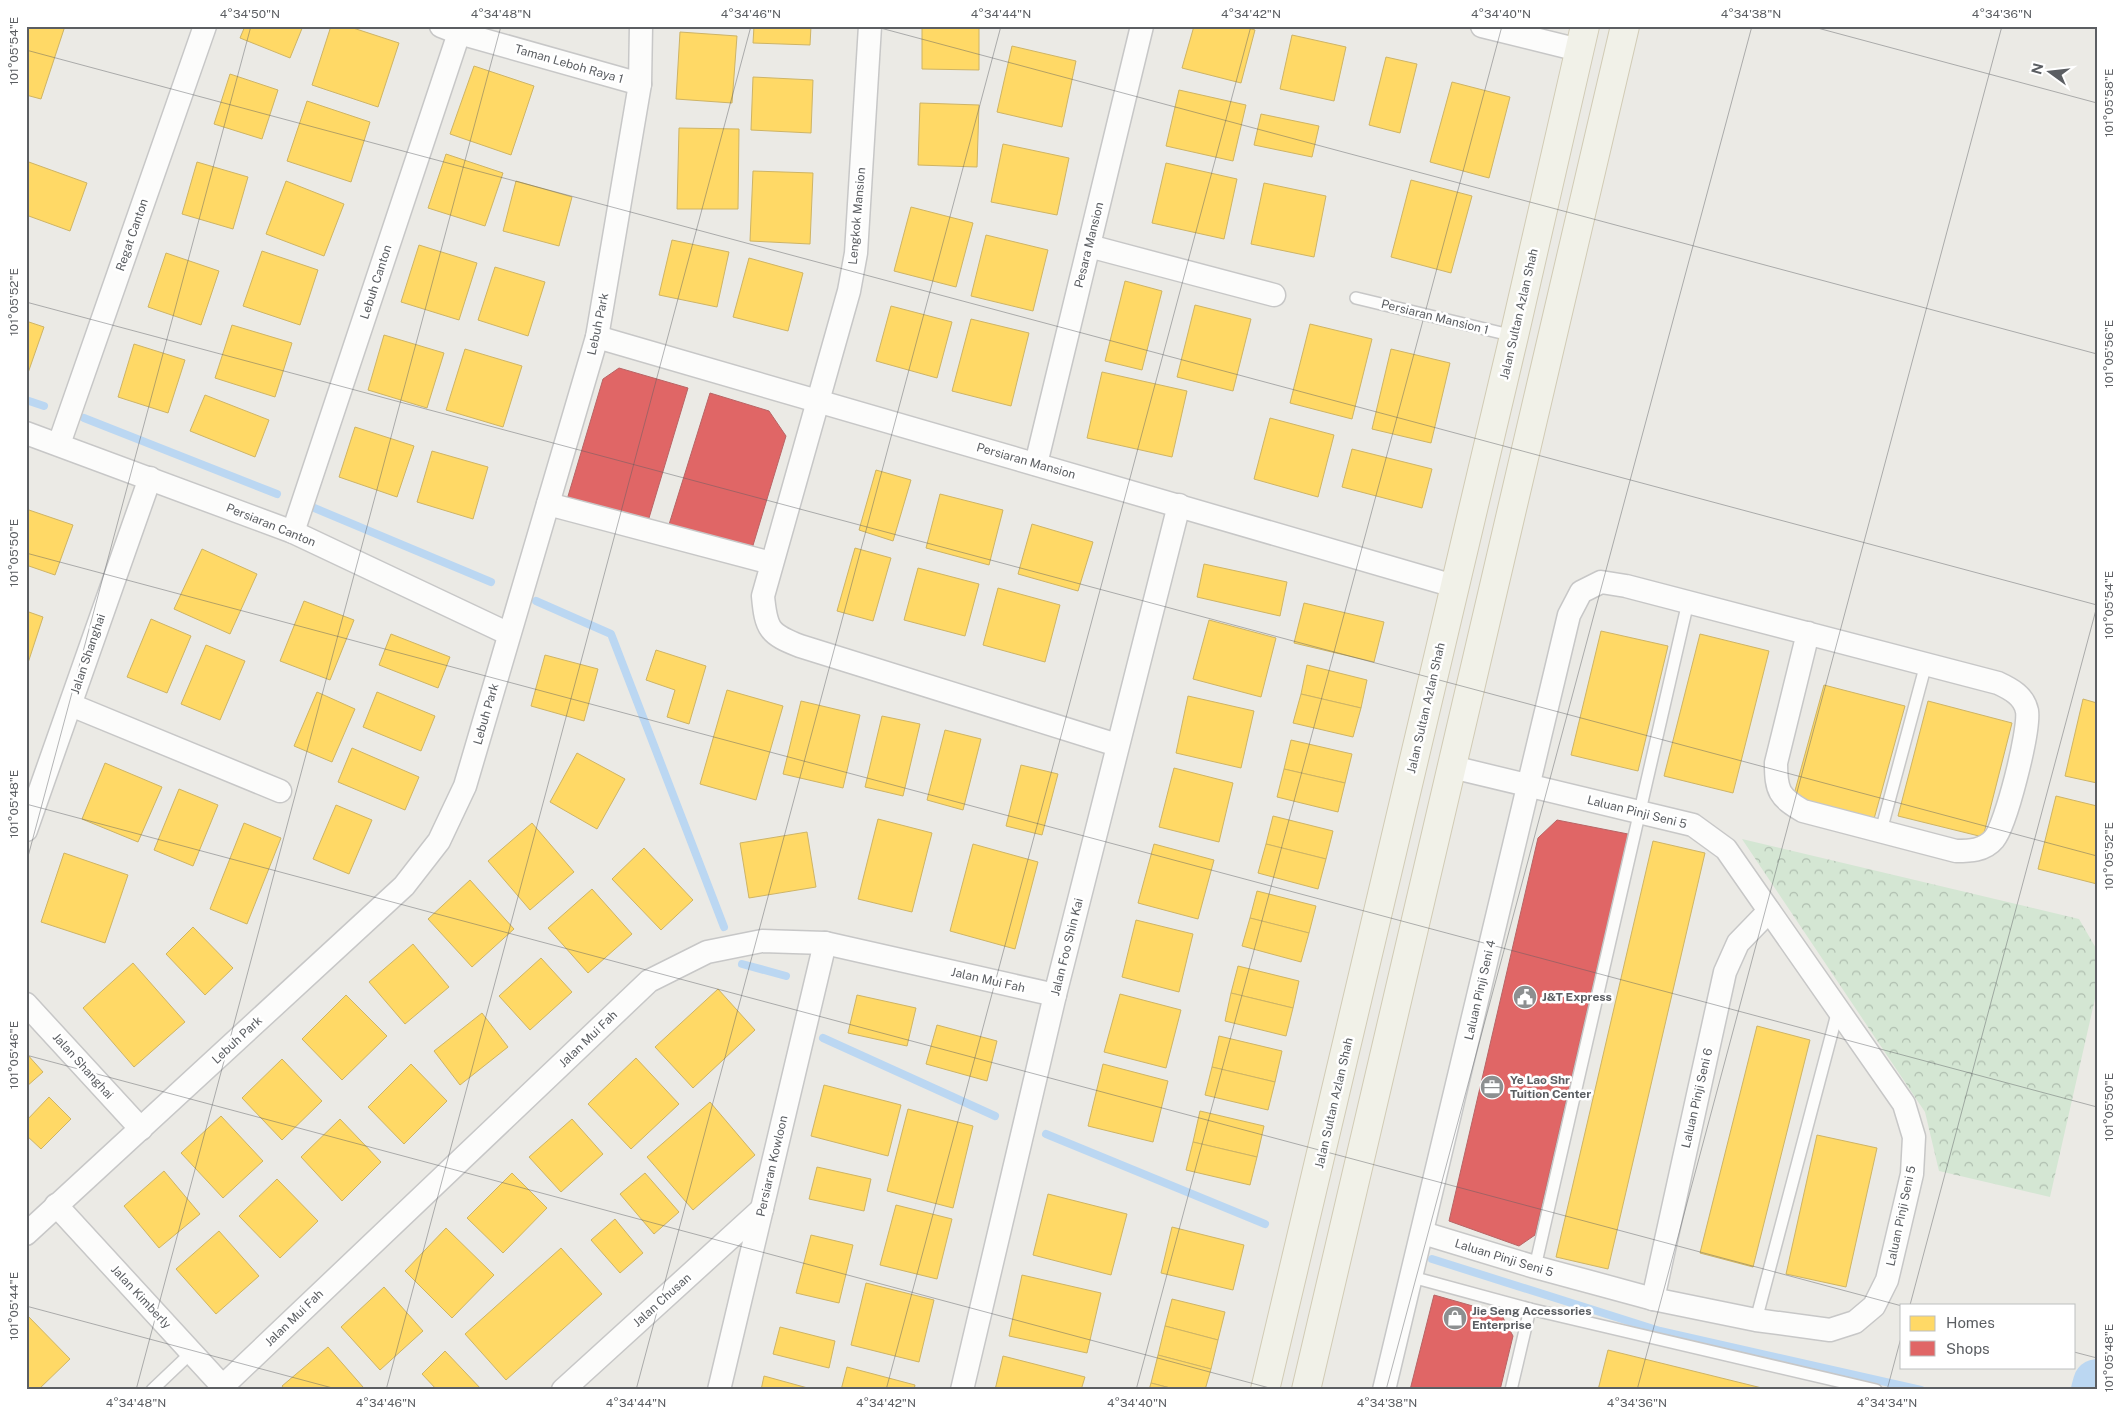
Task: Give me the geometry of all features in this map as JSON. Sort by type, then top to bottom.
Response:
[{"type":"main road","points":[[1306,1390],[1625,26]]},
{"type":"main road","name":"Jalan Sultan Azlan Shah","points":[[1265,1390],[1335,1101],[1582,38]]},
{"type":"main road","points":[[1335,1101],[1401,910],[1427,796],[1436,778],[1452,768]]},
{"type":"street","name":"Regat Canton","points":[[59,444],[205,26]]},
{"type":"street","name":"Lebuh Park","points":[[26,1234],[404,886],[439,841],[465,786],[597,337],[640,84],[641,26]]},
{"type":"street","name":"Lengkok Mansion","points":[[870,26],[856,253],[849,291],[762,596],[766,621],[779,638],[800,646],[1117,745]]},
{"type":"street","name":"Pesara Mansion","points":[[1036,464],[1142,26]]},
{"type":"street","points":[[1482,26],[1582,38]]},
{"type":"street","name":"Taman Leboh Raya 1","points":[[450,30],[640,84]]},
{"type":"street","name":"Lebuh Canton","points":[[293,532],[450,30]]},
{"type":"street","points":[[1089,246],[1274,295]]},
{"type":"street","name":"Persiaran Mansion","points":[[597,337],[1454,586]]},
{"type":"street","name":"Persiaran Canton","points":[[26,433],[293,532],[509,634]]},
{"type":"street","name":"Jalan Shanghai","points":[[26,830],[150,478]]},
{"type":"street","points":[[548,504],[771,563]]},
{"type":"street","name":"Jalan Foo Shin Kai","points":[[962,1390],[1055,995],[1179,505]]},
{"type":"street","name":"Laluan Pinji Seni 4","points":[[1384,1390],[1423,1233],[1569,614],[1581,592],[1601,582],[1626,586],[1688,602]]},
{"type":"street","points":[[1688,602],[1998,683],[2016,692],[2027,710],[2027,730],[2003,823],[1994,840],[1976,851],[1956,851],[1803,811],[1786,800],[1776,783],[1776,763],[1808,634]]},
{"type":"street","points":[[71,705],[280,791]]},
{"type":"street","name":"Laluan Pinji Seni 5","points":[[1423,1233],[1535,1267],[1653,1299],[1756,1320],[1830,1330],[1855,1322],[1874,1306],[1887,1280],[1912,1174],[1914,1137],[1904,1104],[1726,848],[1693,825],[1452,768]]},
{"type":"street","name":"Laluan Pinji Seni 6","points":[[1653,1299],[1725,972],[1738,943],[1769,911]]},
{"type":"street","name":"Jalan Mui Fah","points":[[224,1388],[649,981],[707,952],[762,940],[825,943],[1055,995]]},
{"type":"street","name":"Persiaran Kowloon","points":[[719,1390],[825,943]]},
{"type":"street","name":"Jalan Shanghai","points":[[26,1004],[141,1129]]},
{"type":"street","name":"Jalan Kimberly","points":[[56,1205],[224,1388]]},
{"type":"street","name":"Jalan Chusan","points":[[563,1390],[762,1209]]},
{"type":"lane","name":"Persiaran Mansion 1","points":[[1356,298],[1514,336]]},
{"type":"lane","points":[[1535,1267],[1641,813],[1688,602]]},
{"type":"lane","points":[[1881,831],[1926,664]]},
{"type":"lane","points":[[1756,1320],[1838,1009]]},
{"type":"lane","points":[[1412,1277],[1530,1309],[1876,1390]]},
{"type":"lane","points":[[1511,1390],[1530,1309]]},
{"type":"lane","points":[[152,1390],[192,1352]]},
{"type":"green space","points":[[1742,839],[2079,919],[2097,950],[2097,990],[2050,1197],[1939,1171],[1925,1112]]},
{"type":"building: Homes","points":[[26,26],[65,26],[41,99],[26,95]]},
{"type":"building: Homes","points":[[245,26],[303,26],[290,58],[240,38]]},
{"type":"building: Homes","points":[[331,26],[347,26],[399,43],[378,107],[312,85]]},
{"type":"building: Homes","points":[[754,26],[811,26],[810,45],[753,43]]},
{"type":"building: Homes","points":[[922,26],[979,26],[979,70],[922,69]]},
{"type":"building: Homes","points":[[1194,26],[1240,26],[1255,30],[1241,83],[1182,68]]},
{"type":"building: Homes","points":[[680,32],[737,36],[732,103],[676,99]]},
{"type":"building: Homes","points":[[1292,35],[1346,47],[1334,101],[1280,89]]},
{"type":"building: Homes","points":[[1012,46],[1076,61],[1062,127],[997,112]]},
{"type":"building: Homes","points":[[1386,57],[1417,64],[1400,133],[1369,125]]},
{"type":"building: Homes","points":[[474,66],[534,86],[511,155],[450,134]]},
{"type":"building: Homes","points":[[230,74],[278,90],[262,139],[214,124]]},
{"type":"building: Homes","points":[[753,77],[813,80],[811,133],[751,130]]},
{"type":"building: Homes","points":[[1452,82],[1510,97],[1489,178],[1430,162]]},
{"type":"building: Homes","points":[[1179,90],[1246,105],[1233,161],[1166,146]]},
{"type":"building: Homes","points":[[307,101],[370,122],[351,182],[287,161]]},
{"type":"building: Homes","points":[[920,103],[979,105],[977,167],[918,165]]},
{"type":"building: Homes","points":[[1261,114],[1319,126],[1312,157],[1254,145]]},
{"type":"building: Homes","points":[[679,128],[739,129],[738,209],[677,209]]},
{"type":"building: Homes","points":[[1003,144],[1069,158],[1057,215],[991,202]]},
{"type":"building: Homes","points":[[446,154],[503,173],[485,226],[428,208]]},
{"type":"building: Homes","points":[[26,161],[87,183],[70,231],[26,215]]},
{"type":"building: Homes","points":[[197,162],[248,177],[233,229],[182,214]]},
{"type":"building: Homes","points":[[1166,163],[1237,179],[1224,239],[1152,223]]},
{"type":"building: Homes","points":[[753,171],[813,173],[810,244],[750,241]]},
{"type":"building: Homes","points":[[1411,180],[1472,196],[1451,273],[1391,257]]},
{"type":"building: Homes","points":[[286,181],[344,204],[324,256],[266,234]]},
{"type":"building: Homes","points":[[516,181],[572,197],[559,246],[503,231]]},
{"type":"building: Homes","points":[[1264,183],[1326,196],[1314,257],[1251,244]]},
{"type":"building: Homes","points":[[911,207],[973,223],[956,287],[894,271]]},
{"type":"building: Homes","points":[[986,235],[1048,250],[1033,311],[971,296]]},
{"type":"building: Homes","points":[[672,240],[729,252],[717,307],[659,295]]},
{"type":"building: Homes","points":[[419,245],[477,263],[459,320],[401,302]]},
{"type":"building: Homes","points":[[262,251],[318,270],[300,325],[243,306]]},
{"type":"building: Homes","points":[[166,253],[219,271],[201,325],[148,307]]},
{"type":"building: Homes","points":[[749,258],[803,273],[788,331],[733,317]]},
{"type":"building: Homes","points":[[495,267],[545,282],[528,336],[478,320]]},
{"type":"building: Homes","points":[[1125,281],[1162,291],[1142,370],[1105,361]]},
{"type":"building: Homes","points":[[1195,305],[1251,319],[1233,391],[1177,377]]},
{"type":"building: Homes","points":[[891,306],[952,322],[937,378],[876,361]]},
{"type":"building: Homes","points":[[971,319],[1029,333],[1011,406],[952,391]]},
{"type":"building: Homes","points":[[26,321],[44,327],[28,373],[26,372]]},
{"type":"building: Homes","points":[[1310,324],[1372,339],[1352,419],[1290,403]]},
{"type":"building: Homes","points":[[232,325],[292,343],[275,397],[215,378]]},
{"type":"building: Homes","points":[[384,335],[444,353],[427,408],[368,390]]},
{"type":"building: Homes","points":[[134,344],[185,360],[168,413],[118,397]]},
{"type":"building: Homes","points":[[465,349],[522,366],[503,427],[446,410]]},
{"type":"building: Homes","points":[[1391,349],[1450,363],[1431,443],[1372,429]]},
{"type":"building: Homes","points":[[1102,372],[1187,391],[1172,457],[1087,438]]},
{"type":"building: Homes","points":[[205,395],[269,420],[255,457],[190,431]]},
{"type":"building: Homes","points":[[1270,418],[1334,435],[1318,497],[1254,479]]},
{"type":"building: Homes","points":[[355,427],[414,446],[397,497],[339,477]]},
{"type":"building: Homes","points":[[1352,449],[1432,469],[1422,508],[1342,487]]},
{"type":"building: Homes","points":[[432,451],[488,467],[473,519],[417,502]]},
{"type":"building: Homes","points":[[876,470],[911,480],[893,541],[859,530]]},
{"type":"building: Homes","points":[[940,494],[1003,510],[989,565],[926,548]]},
{"type":"building: Homes","points":[[26,509],[73,525],[55,575],[26,565]]},
{"type":"building: Homes","points":[[1032,524],[1093,542],[1078,591],[1018,574]]},
{"type":"building: Homes","points":[[855,548],[891,558],[873,621],[837,611]]},
{"type":"building: Homes","points":[[202,549],[257,574],[230,634],[174,609]]},
{"type":"building: Homes","points":[[1204,564],[1287,582],[1280,616],[1197,597]]},
{"type":"building: Homes","points":[[918,568],[979,584],[965,636],[904,620]]},
{"type":"building: Homes","points":[[998,588],[1060,605],[1045,662],[983,645]]},
{"type":"building: Homes","points":[[304,601],[354,620],[330,680],[280,661]]},
{"type":"building: Homes","points":[[1304,603],[1384,622],[1374,662],[1294,643]]},
{"type":"building: Homes","points":[[26,611],[43,617],[27,666],[26,666]]},
{"type":"building: Homes","points":[[151,619],[191,636],[167,693],[127,677]]},
{"type":"building: Homes","points":[[1209,620],[1276,638],[1261,697],[1193,679]]},
{"type":"building: Homes","points":[[1601,631],[1668,646],[1638,771],[1571,755]]},
{"type":"building: Homes","points":[[391,634],[450,657],[438,688],[379,665]]},
{"type":"building: Homes","points":[[1700,634],[1769,651],[1733,793],[1664,776]]},
{"type":"building: Homes","points":[[206,645],[245,661],[220,720],[181,704]]},
{"type":"building: Homes","points":[[656,650],[706,666],[689,724],[667,717],[675,690],[646,680]]},
{"type":"building: Homes","points":[[545,655],[598,669],[584,721],[531,706]]},
{"type":"building: Homes","points":[[1307,665],[1367,680],[1361,708],[1301,694]]},
{"type":"building: Homes","points":[[1824,685],[1905,706],[1874,819],[1793,798]]},
{"type":"building: Homes","points":[[727,690],[783,706],[756,800],[700,784]]},
{"type":"building: Homes","points":[[317,692],[355,709],[332,762],[294,746]]},
{"type":"building: Homes","points":[[377,692],[435,716],[421,751],[363,727]]},
{"type":"building: Homes","points":[[1301,694],[1361,708],[1353,737],[1293,723]]},
{"type":"building: Homes","points":[[1188,696],[1254,711],[1241,768],[1176,753]]},
{"type":"building: Homes","points":[[2083,699],[2097,703],[2097,783],[2065,776]]},
{"type":"building: Homes","points":[[801,701],[860,715],[843,788],[783,774]]},
{"type":"building: Homes","points":[[1928,701],[2012,723],[1983,837],[1898,816]]},
{"type":"building: Homes","points":[[882,716],[920,724],[903,796],[865,787]]},
{"type":"building: Homes","points":[[945,730],[981,739],[963,810],[927,800]]},
{"type":"building: Homes","points":[[1291,740],[1352,754],[1345,783],[1284,769]]},
{"type":"building: Homes","points":[[352,748],[419,777],[405,810],[338,782]]},
{"type":"building: Homes","points":[[577,753],[625,779],[597,829],[550,802]]},
{"type":"building: Homes","points":[[105,763],[162,787],[138,842],[82,819]]},
{"type":"building: Homes","points":[[1021,765],[1058,774],[1042,835],[1006,826]]},
{"type":"building: Homes","points":[[1174,768],[1233,783],[1219,842],[1159,827]]},
{"type":"building: Homes","points":[[1284,769],[1345,783],[1338,812],[1277,797]]},
{"type":"building: Homes","points":[[179,789],[218,805],[193,866],[154,850]]},
{"type":"building: Homes","points":[[2056,796],[2097,806],[2097,884],[2038,869]]},
{"type":"building: Homes","points":[[336,805],[372,820],[349,874],[313,859]]},
{"type":"building: Homes","points":[[1273,816],[1333,831],[1326,859],[1266,844]]},
{"type":"building: Homes","points":[[878,819],[932,833],[912,912],[858,899]]},
{"type":"building: Homes","points":[[244,823],[281,838],[247,924],[210,909]]},
{"type":"building: Homes","points":[[532,823],[574,872],[530,910],[488,861]]},
{"type":"building: Homes","points":[[807,832],[816,887],[749,898],[740,843]]},
{"type":"building: Homes","points":[[1653,841],[1705,853],[1608,1269],[1556,1257]]},
{"type":"building: Homes","points":[[973,844],[1038,862],[1015,949],[950,931]]},
{"type":"building: Homes","points":[[1154,844],[1214,860],[1198,919],[1138,903]]},
{"type":"building: Homes","points":[[1266,844],[1326,859],[1318,889],[1258,873]]},
{"type":"building: Homes","points":[[644,848],[693,900],[661,930],[612,879]]},
{"type":"building: Homes","points":[[64,853],[128,875],[105,943],[41,922]]},
{"type":"building: Homes","points":[[470,880],[514,929],[472,967],[428,919]]},
{"type":"building: Homes","points":[[592,889],[632,934],[588,973],[548,928]]},
{"type":"building: Homes","points":[[1257,891],[1316,906],[1309,933],[1250,918]]},
{"type":"building: Homes","points":[[1250,918],[1309,933],[1301,962],[1242,946]]},
{"type":"building: Homes","points":[[1136,920],[1193,934],[1179,992],[1122,977]]},
{"type":"building: Homes","points":[[193,927],[233,968],[205,995],[166,954]]},
{"type":"building: Homes","points":[[413,944],[449,987],[405,1024],[369,982]]},
{"type":"building: Homes","points":[[541,958],[572,992],[530,1030],[499,996]]},
{"type":"building: Homes","points":[[133,963],[185,1022],[134,1067],[83,1008]]},
{"type":"building: Homes","points":[[1238,966],[1299,981],[1293,1008],[1231,993]]},
{"type":"building: Homes","points":[[718,989],[755,1030],[693,1088],[655,1047]]},
{"type":"building: Homes","points":[[1231,993],[1293,1008],[1286,1036],[1225,1021]]},
{"type":"building: Homes","points":[[1120,994],[1181,1010],[1166,1068],[1104,1052]]},
{"type":"building: Homes","points":[[346,995],[387,1036],[342,1080],[302,1039]]},
{"type":"building: Homes","points":[[857,995],[916,1008],[907,1046],[848,1033]]},
{"type":"building: Homes","points":[[482,1013],[508,1047],[460,1085],[434,1051]]},
{"type":"building: Homes","points":[[937,1025],[997,1041],[987,1081],[926,1064]]},
{"type":"building: Homes","points":[[1757,1026],[1810,1040],[1753,1267],[1700,1253]]},
{"type":"building: Homes","points":[[1219,1036],[1282,1051],[1275,1082],[1212,1067]]},
{"type":"building: Homes","points":[[26,1053],[43,1072],[26,1087]]},
{"type":"building: Homes","points":[[636,1058],[679,1104],[631,1149],[588,1104]]},
{"type":"building: Homes","points":[[282,1059],[322,1101],[282,1140],[242,1098]]},
{"type":"building: Homes","points":[[411,1064],[447,1101],[404,1144],[368,1107]]},
{"type":"building: Homes","points":[[1103,1064],[1168,1081],[1153,1142],[1088,1126]]},
{"type":"building: Homes","points":[[1212,1067],[1275,1082],[1268,1110],[1205,1095]]},
{"type":"building: Homes","points":[[824,1085],[901,1105],[888,1156],[811,1136]]},
{"type":"building: Homes","points":[[49,1097],[71,1119],[41,1149],[26,1135],[26,1121]]},
{"type":"building: Homes","points":[[710,1102],[755,1155],[693,1210],[647,1157]]},
{"type":"building: Homes","points":[[908,1109],[973,1126],[953,1208],[887,1191]]},
{"type":"building: Homes","points":[[1200,1111],[1264,1126],[1257,1157],[1193,1142]]},
{"type":"building: Homes","points":[[221,1116],[263,1161],[223,1198],[181,1153]]},
{"type":"building: Homes","points":[[340,1119],[381,1162],[342,1201],[301,1157]]},
{"type":"building: Homes","points":[[572,1119],[603,1154],[561,1192],[529,1157]]},
{"type":"building: Homes","points":[[1817,1135],[1877,1148],[1846,1287],[1786,1274]]},
{"type":"building: Homes","points":[[1193,1142],[1257,1157],[1250,1185],[1186,1170]]},
{"type":"building: Homes","points":[[817,1167],[871,1179],[864,1211],[809,1199]]},
{"type":"building: Homes","points":[[164,1171],[200,1214],[159,1248],[124,1206]]},
{"type":"building: Homes","points":[[512,1173],[547,1208],[503,1253],[467,1218]]},
{"type":"building: Homes","points":[[645,1173],[679,1212],[654,1234],[620,1194]]},
{"type":"building: Homes","points":[[277,1179],[318,1221],[280,1258],[239,1216]]},
{"type":"building: Homes","points":[[1048,1194],[1127,1214],[1111,1275],[1033,1255]]},
{"type":"building: Homes","points":[[896,1205],[952,1219],[937,1279],[880,1265]]},
{"type":"building: Homes","points":[[615,1219],[643,1253],[620,1273],[591,1240]]},
{"type":"building: Homes","points":[[1172,1227],[1244,1245],[1233,1290],[1161,1273]]},
{"type":"building: Homes","points":[[446,1228],[494,1275],[452,1318],[405,1271]]},
{"type":"building: Homes","points":[[219,1231],[259,1276],[216,1314],[176,1269]]},
{"type":"building: Homes","points":[[811,1235],[853,1245],[839,1303],[796,1293]]},
{"type":"building: Homes","points":[[561,1248],[602,1294],[506,1380],[465,1334]]},
{"type":"building: Homes","points":[[1022,1275],[1101,1293],[1087,1353],[1009,1336]]},
{"type":"building: Homes","points":[[866,1283],[934,1300],[919,1362],[851,1345]]},
{"type":"building: Homes","points":[[384,1287],[423,1331],[380,1370],[341,1327]]},
{"type":"building: Homes","points":[[1172,1299],[1225,1312],[1218,1340],[1165,1326]]},
{"type":"building: Homes","points":[[27,1315],[70,1359],[38,1390],[26,1390]]},
{"type":"building: Homes","points":[[1165,1326],[1218,1340],[1211,1369],[1158,1355]]},
{"type":"building: Homes","points":[[780,1327],[835,1341],[829,1368],[773,1354]]},
{"type":"building: Homes","points":[[328,1347],[363,1387],[359,1390],[285,1390],[282,1386]]},
{"type":"building: Homes","points":[[1608,1350],[1770,1390],[1598,1390]]},
{"type":"building: Homes","points":[[445,1351],[482,1390],[437,1390],[422,1374]]},
{"type":"building: Homes","points":[[1158,1355],[1211,1369],[1205,1390],[1178,1390],[1151,1383]]},
{"type":"building: Homes","points":[[1003,1356],[1085,1377],[1081,1390],[995,1390]]},
{"type":"building: Homes","points":[[847,1367],[915,1385],[914,1390],[841,1390]]},
{"type":"building: Homes","points":[[764,1376],[815,1390],[761,1390]]},
{"type":"building: Homes","points":[[1151,1383],[1178,1390],[1149,1390]]},
{"type":"building: Shops","points":[[619,368],[688,388],[646,528],[566,503],[603,379]]},
{"type":"building: Shops","points":[[710,393],[769,411],[786,436],[751,552],[667,531]]},
{"type":"building: Shops","points":[[1557,820],[1628,834],[1535,1235],[1519,1246],[1449,1221],[1538,838]]},
{"type":"building: Shops","points":[[1434,1295],[1501,1314],[1513,1336],[1500,1390],[1410,1390]]},
{"type":"waterway","points":[[26,400],[44,406]]},
{"type":"waterway","points":[[84,418],[277,494]]},
{"type":"waterway","points":[[312,507],[491,582]]},
{"type":"waterway","points":[[536,601],[611,634],[724,927]]},
{"type":"waterway","points":[[742,964],[786,976]]},
{"type":"waterway","points":[[823,1038],[995,1116]]},
{"type":"waterway","points":[[1046,1134],[1265,1224]]},
{"type":"waterway","points":[[1432,1259],[1660,1331],[1921,1390]]},
{"type":"waterway","points":[[2095,1390],[2097,1383]]},
{"type":"place","name":"J&T Express","points":[[1525,997]]},
{"type":"place","name":"Ye Lao Shr Tuition Center","points":[[1492,1087]]},
{"type":"place","name":"Jie Seng Accessories Enterprise","points":[[1455,1318]]}]
